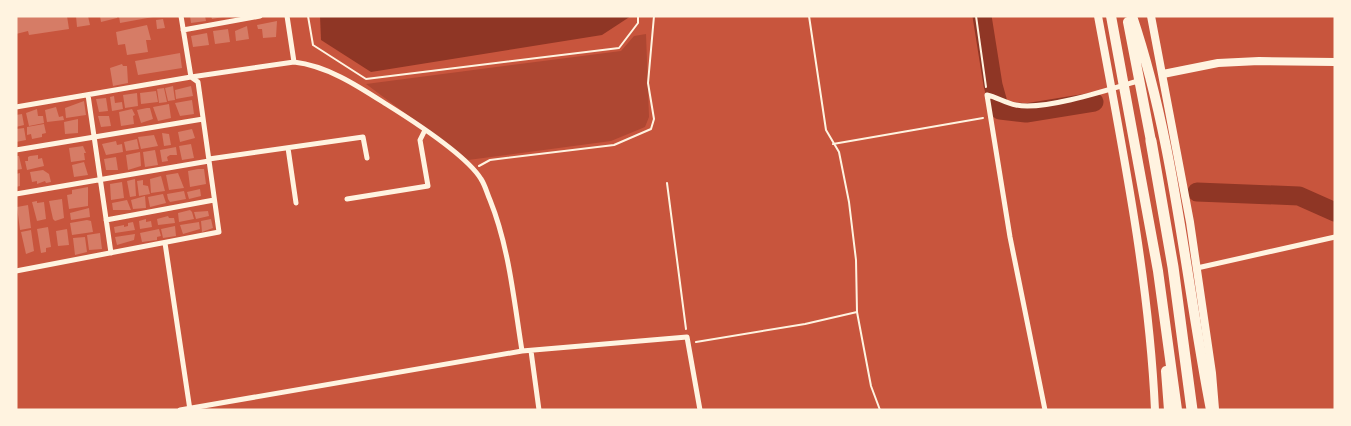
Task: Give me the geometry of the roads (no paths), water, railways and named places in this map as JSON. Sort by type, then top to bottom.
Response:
[{"type":"highway","points":[[1111,16],[1148,211],[1168,332],[1176,410]]},
{"type":"highway","points":[[1127,16],[1174,276],[1192,410]]},
{"type":"highway","points":[[1132,16],[1165,136],[1204,373],[1213,410]]},
{"type":"highway","points":[[1148,211],[1164,347],[1169,410]]},
{"type":"street","points":[[16,270],[219,232],[198,82],[191,77],[181,16]]},
{"type":"street","points":[[183,30],[260,16]]},
{"type":"street","points":[[287,16],[294,62]]},
{"type":"street","points":[[1098,16],[1112,89],[1138,254],[1150,340],[1155,410]]},
{"type":"street","points":[[1151,16],[1178,151],[1197,268],[1212,373],[1213,410]]},
{"type":"street","points":[[1044,410],[1010,237],[987,95],[1015,105],[1026,106],[1081,98],[1163,74],[1218,63],[1259,61],[1335,62]]},
{"type":"street","points":[[16,107],[191,77],[294,62],[310,64],[359,87],[425,130],[481,178],[498,219],[511,279],[522,352]]},
{"type":"street","points":[[88,95],[111,253]]},
{"type":"street","points":[[16,150],[204,119]]},
{"type":"street","points":[[347,199],[428,186],[420,140],[425,130]]},
{"type":"street","points":[[16,194],[209,160],[363,137],[367,158]]},
{"type":"street","points":[[288,148],[296,203]]},
{"type":"street","points":[[106,220],[214,200]]},
{"type":"street","points":[[1197,268],[1335,236]]},
{"type":"street","points":[[165,243],[190,409]]},
{"type":"street","points":[[180,410],[522,352],[687,337],[700,410]]},
{"type":"street","points":[[531,351],[539,410]]},
{"type":"waterway","points":[[982,16],[993,85],[1000,110],[1026,113],[1094,102]]},
{"type":"waterway","points":[[1197,192],[1299,196],[1335,212]]}]
